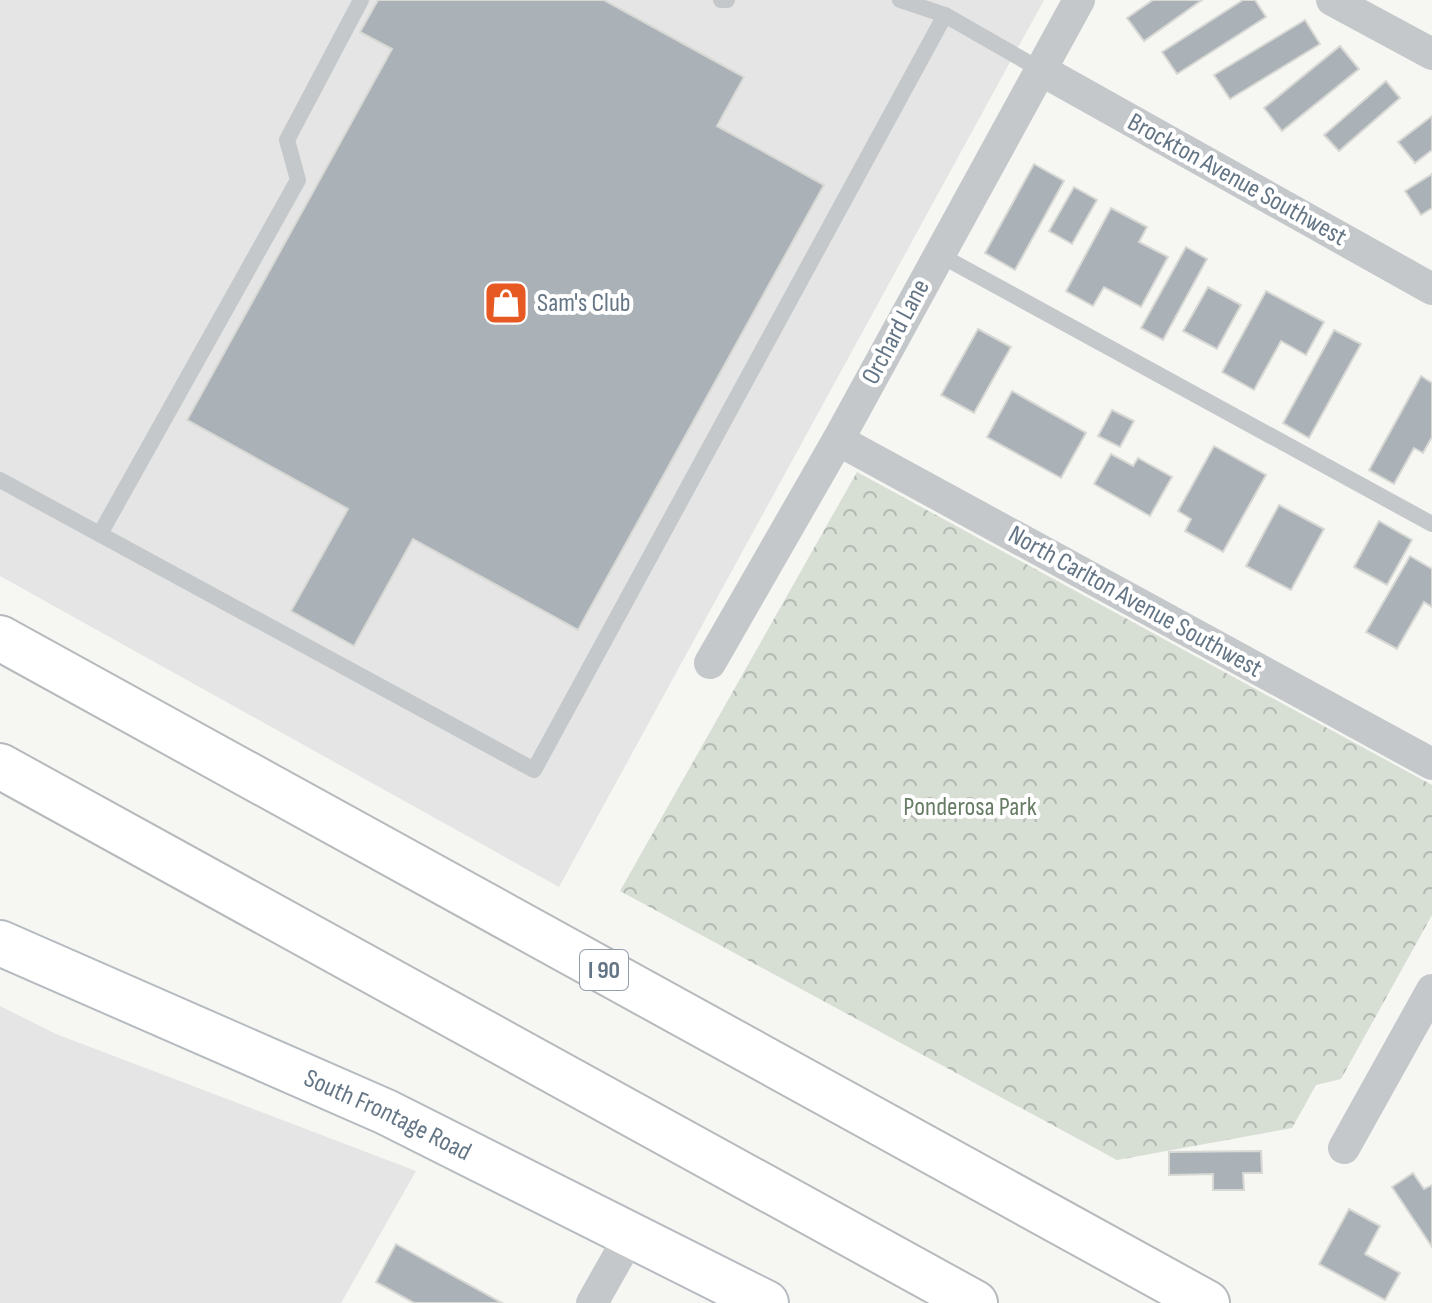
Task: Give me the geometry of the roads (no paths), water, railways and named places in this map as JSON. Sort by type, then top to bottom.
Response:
[{"type":"main road","name":"I 90","points":[[0,638],[1207,1303]]},
{"type":"main road","points":[[0,766],[975,1303]]},
{"type":"main road","name":"South Frontage Road","points":[[0,943],[386,1112],[766,1303]]},
{"type":"street","name":"Orchard Lane","points":[[710,663],[838,440],[1079,0]]},
{"type":"street","points":[[1332,0],[1432,54]]},
{"type":"street","name":"Brockton Avenue Southwest","points":[[1041,70],[1432,289]]},
{"type":"street","name":"North Carlton Avenue Southwest","points":[[838,440],[1432,764]]},
{"type":"street","points":[[1344,1148],[1432,990]]},
{"type":"street","points":[[592,1303],[631,1234]]},
{"type":"lane","points":[[100,534],[298,180],[287,140],[361,0]]},
{"type":"lane","points":[[900,0],[945,15],[1041,70]]},
{"type":"lane","points":[[0,480],[534,770],[945,15]]},
{"type":"lane","points":[[938,254],[1432,524]]},
{"type":"place","name":"Sam's Club","points":[[506,303]]},
{"type":"park label","name":"Ponderosa Park","points":[[970,807]]}]
